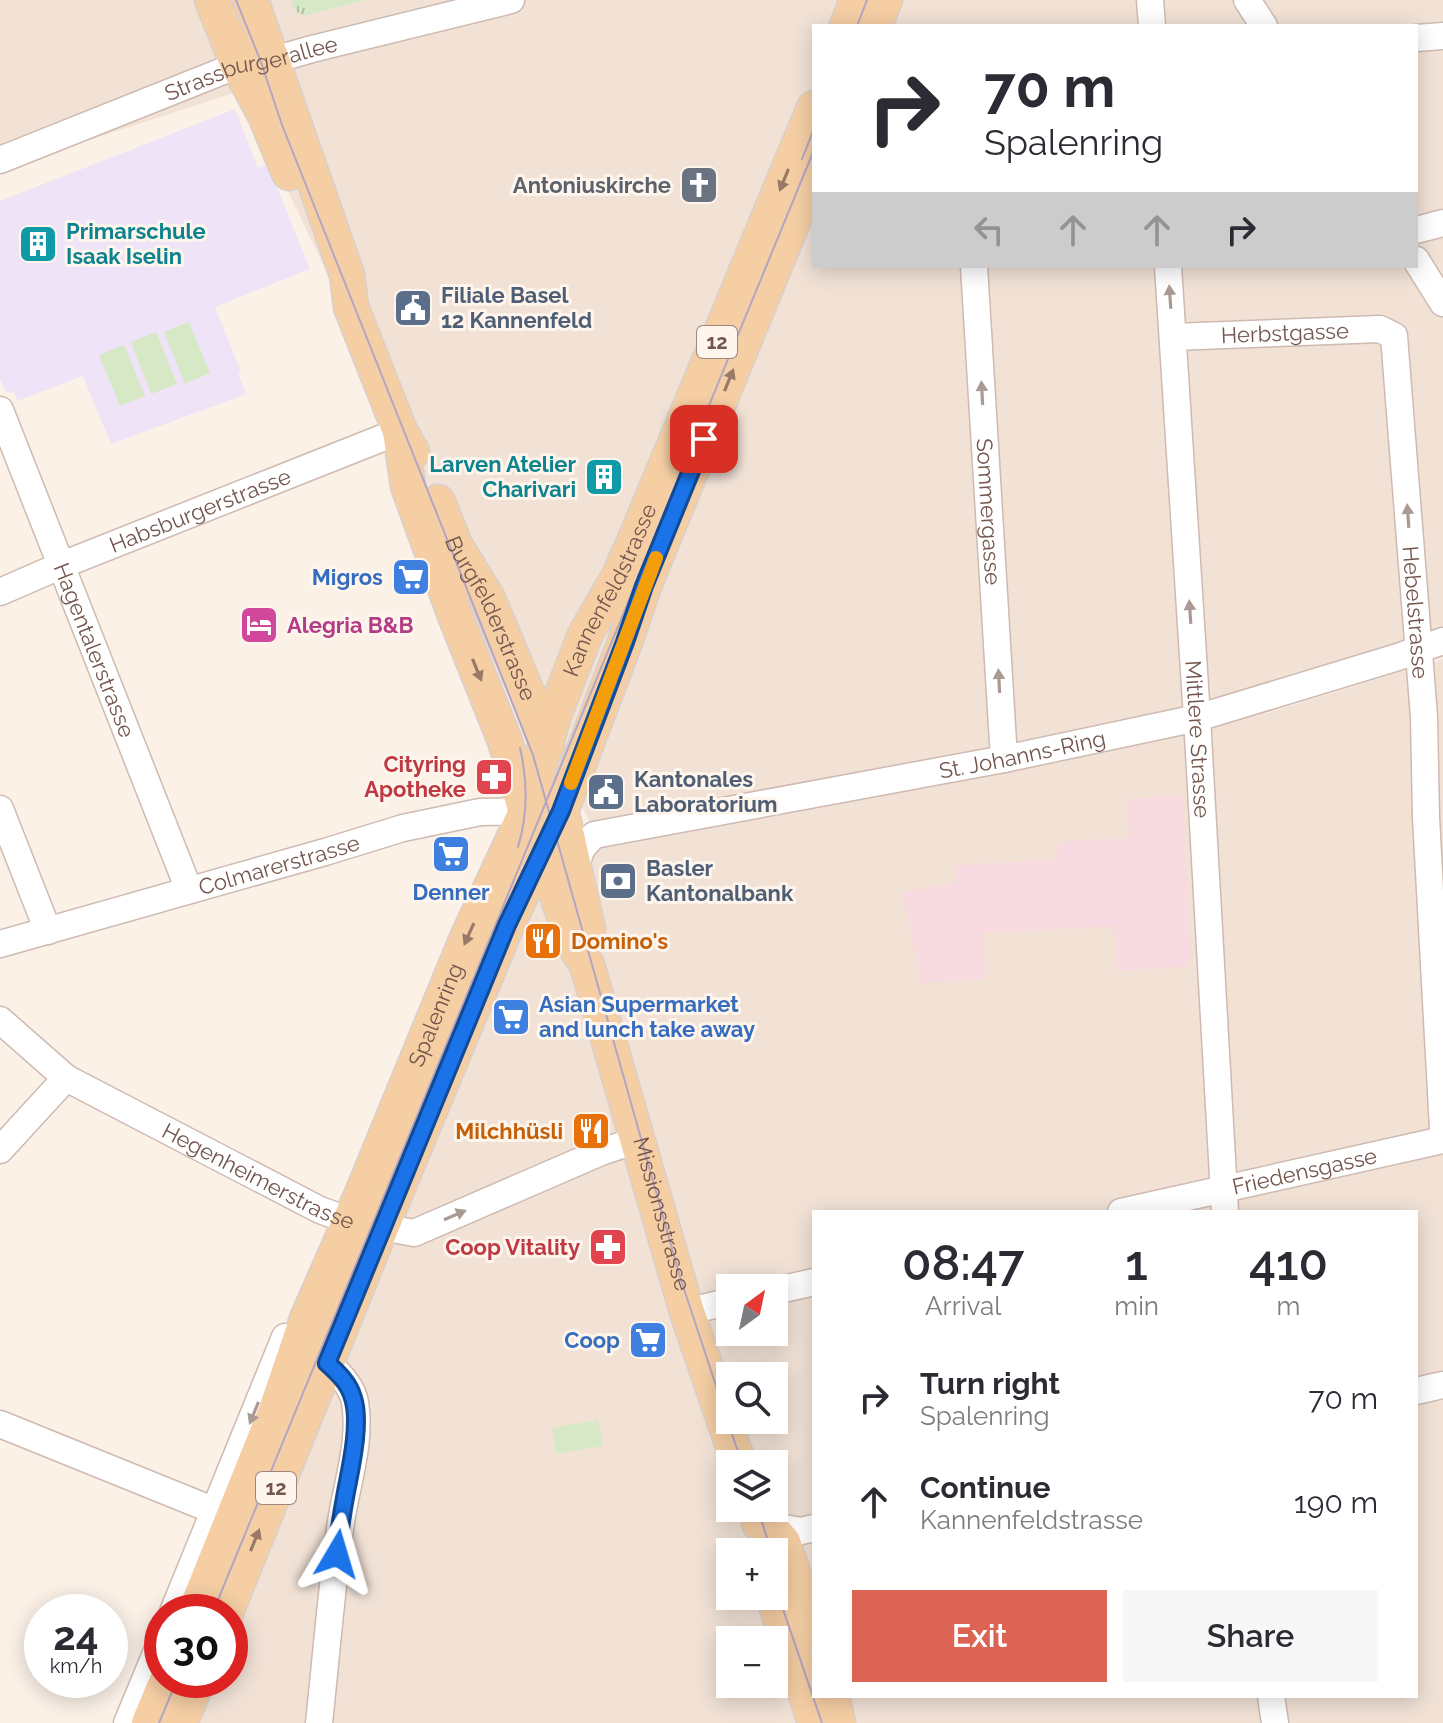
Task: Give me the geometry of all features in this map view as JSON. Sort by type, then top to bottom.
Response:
[{"type":"main road","name":"Burgfelderstrasse","points":[[212,0],[238,65],[265,115],[333,279],[351,307],[400,431],[428,477],[455,545],[488,599],[545,740],[561,811]]},
{"type":"main road","name":"Burgfelderstrasse","points":[[251,0],[347,275],[351,307]]},
{"type":"main road","points":[[848,24],[857,0]]},
{"type":"main road","points":[[875,24],[885,0]]},
{"type":"main road","name":"Kannenfeldstrasse","points":[[526,812],[545,740],[585,635],[619,576],[637,535],[812,113]]},
{"type":"main road","name":"Kannenfeldstrasse","points":[[542,850],[561,811],[644,586],[812,175]]},
{"type":"main road","name":"Burgfelderstrasse","points":[[400,431],[408,486],[505,741],[526,812]]},
{"type":"main road","name":"Missionsstrasse","points":[[561,811],[590,936],[587,965]]},
{"type":"main road","name":"Missionsstrasse","points":[[526,812],[572,941],[587,965],[687,1312],[734,1450]]},
{"type":"main road","name":"Spalenring","points":[[233,1594],[327,1363],[366,1224],[467,938],[526,812]]},
{"type":"main road","name":"Spalenring","points":[[202,1594],[275,1413],[307,1319],[366,1224],[392,1206],[507,925],[542,850]]},
{"type":"main road","points":[[518,903],[535,894],[553,897],[560,903]]},
{"type":"main road","points":[[757,1528],[775,1533],[783,1542],[812,1629]]},
{"type":"main road","points":[[778,1610],[815,1723]]},
{"type":"main road","points":[[149,1723],[159,1698]]},
{"type":"main road","points":[[180,1723],[190,1698]]},
{"type":"main road","points":[[832,1698],[838,1723]]},
{"type":"street","name":"Strassburgerallee","points":[[0,160],[238,65],[273,60],[511,0]]},
{"type":"street","points":[[1150,0],[1152,24]]},
{"type":"street","points":[[1247,0],[1263,24]]},
{"type":"street","points":[[1418,38],[1443,36]]},
{"type":"street","points":[[1418,229],[1443,223]]},
{"type":"street","points":[[1418,263],[1443,303]]},
{"type":"street","name":"Sommergasse","points":[[974,268],[1004,759]]},
{"type":"street","name":"Mittlere Strasse","points":[[1168,268],[1224,1200]]},
{"type":"street","name":"Herbstgasse","points":[[1173,337],[1380,329],[1394,336]]},
{"type":"street","name":"Hebelstrasse","points":[[1394,336],[1424,717],[1426,817],[1436,850],[1443,1129]]},
{"type":"street","name":"Hagentalerstrasse","points":[[0,410],[189,890]]},
{"type":"street","name":"Habsburgerstrasse","points":[[0,592],[400,431]]},
{"type":"street","name":"St. Johanns-Ring","points":[[594,835],[1004,759],[1197,718],[1443,641]]},
{"type":"street","points":[[0,809],[48,931]]},
{"type":"street","points":[[561,811],[594,835],[582,848],[574,869]]},
{"type":"street","name":"Colmarerstrasse","points":[[0,944],[403,828],[480,812],[561,811]]},
{"type":"street","name":"Hegenheimerstrasse","points":[[0,1020],[66,1078],[320,1210],[366,1224],[414,1233],[601,1152],[637,1140]]},
{"type":"street","points":[[0,1150],[66,1078]]},
{"type":"street","name":"Friedensgasse","points":[[1138,1210],[1224,1200],[1443,1140]]},
{"type":"street","name":"Spalenring","points":[[180,1594],[322,1248],[333,1234],[366,1224]]},
{"type":"street","points":[[788,1288],[812,1282]]},
{"type":"street","points":[[687,1312],[716,1305]]},
{"type":"street","points":[[319,1723],[340,1526],[355,1440],[355,1401],[339,1373],[327,1363]]},
{"type":"street","points":[[1418,1391],[1443,1385]]},
{"type":"street","points":[[0,1427],[215,1511]]},
{"type":"street","points":[[757,1528],[801,1531],[812,1528]]},
{"type":"street","points":[[127,1723],[144,1682]]},
{"type":"street","points":[[1271,1698],[1275,1723]]},
{"type":"shaded area","points":[[0,0],[1443,0],[1443,655],[1241,721],[1443,659],[1443,1723],[189,1723],[199,1698],[248,1698],[248,1594],[242,1594],[526,905],[602,848],[240,91],[0,169]]},
{"type":"shaded area","points":[[235,109],[258,168],[268,165],[310,269],[215,307],[241,372],[238,373],[246,394],[111,444],[83,376],[17,401],[14,392],[8,393],[0,379],[0,201]]},
{"type":"shaded area","points":[[1183,795],[1191,966],[1117,971],[1114,926],[983,933],[986,979],[921,983],[903,892],[956,883],[955,866],[1057,859],[1057,842],[1130,838],[1126,799]]},
{"type":"green space","points":[[291,0],[366,0],[304,16],[295,11]]},
{"type":"green space","points":[[189,322],[210,373],[185,384],[164,332]]},
{"type":"green space","points":[[156,332],[177,384],[151,394],[131,342]]},
{"type":"green space","points":[[124,345],[145,396],[120,406],[99,355]]},
{"type":"green space","points":[[598,1420],[603,1446],[556,1454],[552,1428]]},
{"type":"tram line","points":[[236,0],[282,125],[533,755],[680,1277],[737,1450]]},
{"type":"tram line","points":[[858,24],[867,0]]},
{"type":"tram line","points":[[802,159],[812,134]]},
{"type":"tram line","points":[[220,1594],[812,155]]},
{"type":"tram line","points":[[518,847],[526,798],[520,748]]},
{"type":"tram line","points":[[762,1522],[767,1538]]},
{"type":"tram line","points":[[783,1610],[812,1694]]},
{"type":"tram line","points":[[159,1723],[169,1698]]},
{"type":"tram line","points":[[813,1698],[822,1723]]},
{"type":"slow traffic","points":[[571,783],[656,558]]},
{"type":"place","name":"Antoniuskirche","points":[[699,185]]},
{"type":"place","name":"Primarschule Isaak Iselin","points":[[38,244]]},
{"type":"place","name":"Filiale Basel 12 Kannenfeld","points":[[413,308]]},
{"type":"place","name":"Larven Atelier Charivari","points":[[604,477]]},
{"type":"place","name":"Migros","points":[[411,577]]},
{"type":"place","name":"Alegria B&B","points":[[259,625]]},
{"type":"place","name":"Cityring Apotheke","points":[[494,777]]},
{"type":"place","name":"Kantonales Laboratorium","points":[[606,792]]},
{"type":"place","name":"Denner","points":[[451,854]]},
{"type":"place","name":"Basler Kantonalbank","points":[[618,881]]},
{"type":"place","name":"Domino's","points":[[543,941]]},
{"type":"place","name":"Asian Supermarket and lunch take away","points":[[511,1017]]},
{"type":"place","name":"Milchhüsli","points":[[591,1131]]},
{"type":"place","name":"Coop Vitality","points":[[608,1247]]},
{"type":"place","name":"Coop","points":[[648,1340]]},
{"type":"route","points":[[337,1554],[355,1440],[355,1401],[339,1373],[327,1363],[507,925],[561,811],[644,586],[704,439]]}]
